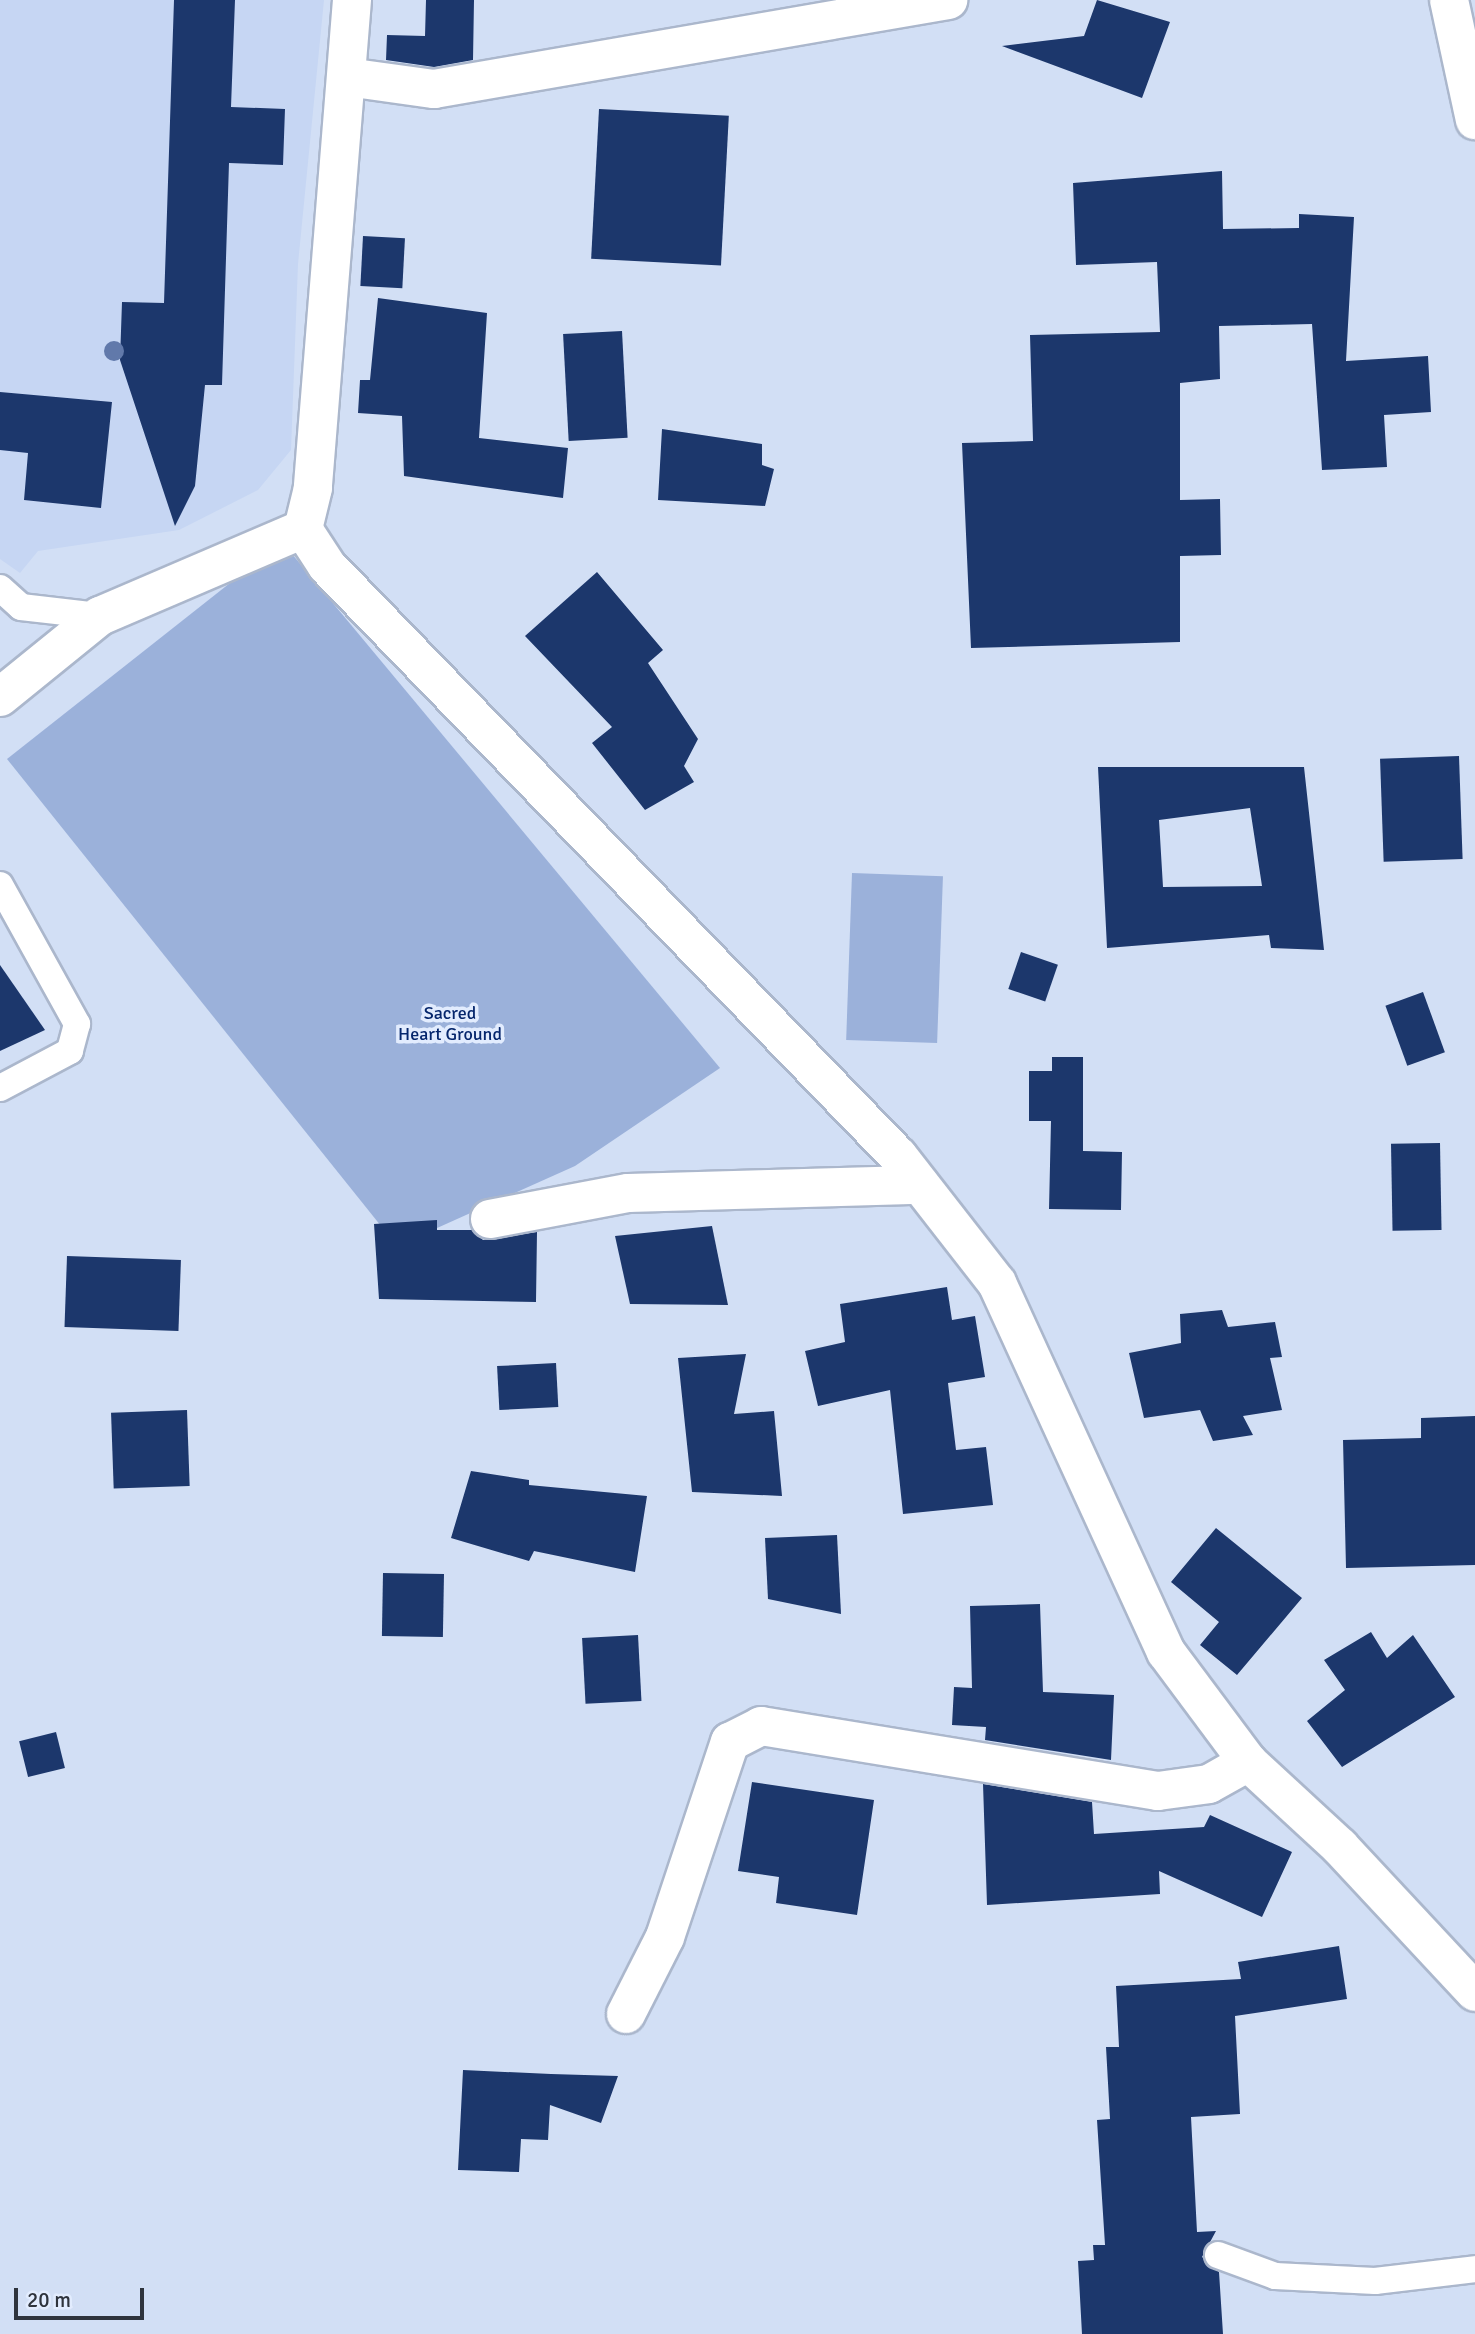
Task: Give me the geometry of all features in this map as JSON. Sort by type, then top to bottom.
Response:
[{"type":"street","points":[[352,0],[313,488],[303,529],[327,566],[920,1185],[997,1283],[1166,1652],[1248,1762],[1340,1847],[1475,1992]]},
{"type":"street","points":[[346,77],[434,89],[948,0]]},
{"type":"street","points":[[1449,0],[1475,120]]},
{"type":"street","points":[[0,697],[100,616],[303,529]]},
{"type":"street","points":[[490,1219],[628,1193],[920,1185]]},
{"type":"street","points":[[626,2014],[665,1937],[730,1742],[761,1726],[1158,1791],[1209,1784],[1248,1762]]},
{"type":"lane","points":[[0,588],[11,613],[100,616]]},
{"type":"lane","points":[[0,885],[77,1024],[69,1051],[0,1087]]},
{"type":"lane","points":[[1218,2255],[1275,2276],[1375,2281],[1475,2269]]},
{"type":"shaded area","points":[[0,0],[324,0],[298,264],[291,450],[258,490],[179,530],[38,551],[20,573],[0,559]]},
{"type":"green space","name":"Sacred Heart Ground","points":[[282,542],[720,1068],[575,1166],[397,1246],[7,759]]},
{"type":"green space","points":[[852,873],[943,876],[937,1043],[846,1040]]},
{"type":"building","points":[[174,0],[235,0],[231,107],[285,109],[283,165],[229,163],[222,385],[205,385],[195,486],[175,526],[120,360],[122,302],[164,303]]},
{"type":"building","points":[[426,0],[474,0],[473,60],[434,67],[386,60],[387,35],[425,36]]},
{"type":"building","points":[[1097,0],[1170,22],[1142,98],[1002,46],[1084,36]]},
{"type":"building","points":[[599,109],[729,116],[721,266],[591,259]]},
{"type":"building","points":[[1222,171],[1223,229],[1299,228],[1299,214],[1354,217],[1346,361],[1428,356],[1431,412],[1384,415],[1387,467],[1322,470],[1312,324],[1219,326],[1220,379],[1180,383],[1180,500],[1220,499],[1221,555],[1180,556],[1180,642],[971,648],[962,443],[1033,441],[1030,335],[1160,332],[1157,262],[1076,265],[1073,183]]},
{"type":"building","points":[[363,236],[405,238],[402,288],[360,286]]},
{"type":"building","points":[[378,298],[487,313],[479,438],[568,448],[563,498],[404,476],[402,416],[358,413],[360,380],[370,380]]},
{"type":"building","points":[[622,331],[628,438],[569,441],[563,334]]},
{"type":"building","points":[[0,392],[112,402],[101,508],[24,500],[28,453],[0,450]]},
{"type":"building","points":[[662,429],[762,444],[762,465],[774,469],[765,506],[658,500]]},
{"type":"building","points":[[597,572],[663,650],[648,663],[698,739],[684,766],[694,782],[645,810],[592,743],[612,727],[525,636]]},
{"type":"building","points":[[1459,756],[1463,859],[1384,862],[1380,759]]},
{"type":"building","points":[[1098,767],[1304,767],[1324,950],[1271,948],[1269,935],[1107,948]],"holes":[[[1250,808],[1262,886],[1163,887],[1159,820]]]},
{"type":"building","points":[[1021,952],[1058,965],[1045,1002],[1008,989]]},
{"type":"building","points":[[0,965],[45,1030],[0,1051]]},
{"type":"building","points":[[1423,992],[1445,1052],[1407,1066],[1385,1006]]},
{"type":"building","points":[[1052,1057],[1083,1057],[1083,1151],[1122,1152],[1121,1210],[1049,1209],[1051,1121],[1029,1121],[1029,1071],[1052,1071]]},
{"type":"building","points":[[1440,1143],[1442,1230],[1393,1231],[1391,1144]]},
{"type":"building","points":[[437,1220],[437,1230],[472,1230],[483,1240],[537,1232],[536,1302],[379,1299],[374,1224]]},
{"type":"building","points":[[712,1226],[728,1305],[630,1304],[615,1236]]},
{"type":"building","points":[[67,1256],[181,1260],[178,1331],[65,1327]]},
{"type":"building","points":[[947,1287],[952,1320],[975,1316],[985,1377],[948,1383],[956,1450],[986,1447],[993,1505],[903,1514],[890,1390],[818,1406],[805,1351],[845,1342],[840,1304]]},
{"type":"building","points":[[1222,1310],[1228,1327],[1275,1322],[1282,1357],[1270,1358],[1282,1410],[1243,1416],[1253,1435],[1213,1441],[1200,1410],[1144,1418],[1129,1353],[1181,1343],[1180,1314]]},
{"type":"building","points":[[746,1354],[734,1414],[774,1411],[782,1496],[692,1492],[678,1358]]},
{"type":"building","points":[[556,1363],[558,1407],[499,1410],[497,1366]]},
{"type":"building","points":[[187,1410],[190,1486],[114,1489],[111,1413]]},
{"type":"building","points":[[1475,1416],[1475,1565],[1346,1568],[1343,1440],[1421,1438],[1421,1418]]},
{"type":"building","points":[[471,1471],[529,1480],[529,1485],[647,1496],[635,1572],[534,1551],[529,1561],[451,1538]]},
{"type":"building","points":[[1216,1528],[1302,1598],[1237,1675],[1200,1645],[1219,1622],[1171,1582]]},
{"type":"building","points":[[837,1535],[841,1614],[768,1599],[765,1538]]},
{"type":"building","points":[[383,1573],[444,1574],[443,1637],[382,1636]]},
{"type":"building","points":[[1040,1604],[1043,1692],[1114,1695],[1111,1760],[985,1740],[986,1727],[952,1725],[954,1687],[972,1688],[970,1606]]},
{"type":"building","points":[[1371,1632],[1387,1658],[1413,1635],[1455,1697],[1342,1767],[1307,1721],[1345,1690],[1324,1660]]},
{"type":"building","points":[[638,1635],[641,1701],[586,1704],[582,1638]]},
{"type":"building","points":[[56,1732],[65,1768],[28,1777],[19,1741]]},
{"type":"building","points":[[752,1782],[874,1800],[857,1915],[776,1903],[779,1877],[738,1871]]},
{"type":"building","points":[[983,1784],[1092,1802],[1094,1834],[1204,1827],[1210,1815],[1292,1852],[1262,1917],[1159,1871],[1160,1894],[987,1905]]},
{"type":"building","points":[[1339,1946],[1347,1999],[1235,2016],[1240,2114],[1191,2117],[1197,2232],[1216,2231],[1202,2257],[1219,2272],[1223,2334],[1082,2334],[1078,2261],[1094,2260],[1093,2245],[1105,2245],[1097,2120],[1110,2119],[1106,2047],[1119,2047],[1116,1986],[1241,1979],[1238,1962]]},
{"type":"building","points":[[463,2070],[618,2076],[601,2123],[550,2105],[548,2140],[521,2139],[519,2172],[458,2170]]}]
